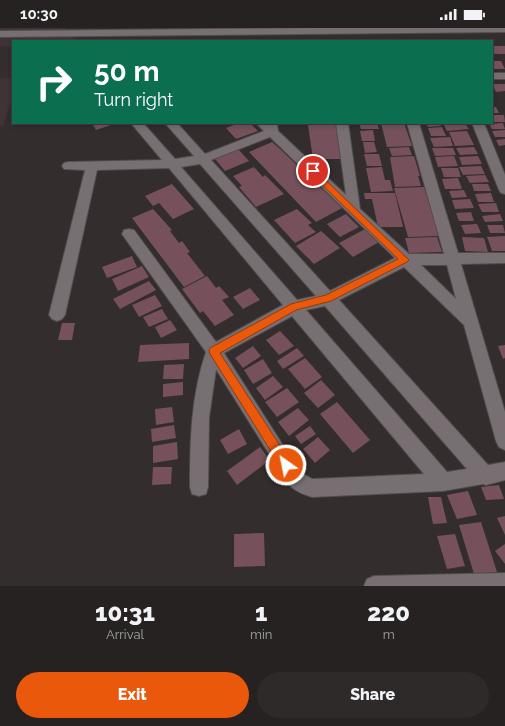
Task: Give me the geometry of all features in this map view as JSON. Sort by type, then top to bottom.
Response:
[{"type":"street","points":[[210,40],[505,29]]},
{"type":"street","points":[[0,34],[90,31],[290,30],[328,35],[474,40]]},
{"type":"street","points":[[90,31],[98,40]]},
{"type":"street","points":[[0,43],[12,43]]},
{"type":"street","points":[[493,76],[505,76]]},
{"type":"street","points":[[138,124],[443,482]]},
{"type":"street","points":[[172,124],[486,476]]},
{"type":"street","points":[[342,124],[354,210]]},
{"type":"street","points":[[413,124],[505,441]]},
{"type":"street","points":[[478,124],[505,190]]},
{"type":"street","points":[[68,166],[172,164],[204,159],[269,126],[404,260],[470,321]]},
{"type":"street","points":[[57,315],[92,166]]},
{"type":"street","points":[[130,234],[214,351],[294,478],[302,485],[312,488],[443,482],[486,476],[505,471]]},
{"type":"street","points":[[199,486],[203,401],[206,372],[214,351],[294,307],[328,299],[404,260],[505,258]]},
{"type":"street","points":[[374,586],[505,582]]},
{"type":"shaded area","points":[[0,28],[66,28],[74,40],[12,40],[12,47],[0,46]]},
{"type":"shaded area","points":[[0,78],[12,78],[12,97],[3,126],[0,126]]},
{"type":"building","points":[[493,46],[505,46],[505,54],[493,54]]},
{"type":"building","points":[[493,61],[501,61],[505,69],[493,69]]},
{"type":"building","points":[[493,84],[505,84],[505,91],[496,92]]},
{"type":"building","points":[[493,107],[496,107],[499,113],[493,113]]},
{"type":"building","points":[[493,115],[504,115],[505,122],[493,122]]},
{"type":"building","points":[[503,123],[505,129],[492,129],[489,124]]},
{"type":"building","points":[[93,124],[114,124],[96,130]]},
{"type":"building","points":[[236,124],[251,124],[258,131],[236,139],[226,128]]},
{"type":"building","points":[[336,124],[343,159],[313,159],[308,125],[282,125]]},
{"type":"building","points":[[359,124],[377,124],[379,129],[361,129]]},
{"type":"building","points":[[381,124],[404,124],[412,146],[387,147]]},
{"type":"building","points":[[426,124],[440,124],[441,126],[428,127]]},
{"type":"building","points":[[466,124],[469,129],[447,131],[444,125]]},
{"type":"building","points":[[442,127],[446,136],[431,136],[428,128]]},
{"type":"building","points":[[373,130],[375,141],[362,141],[360,131]]},
{"type":"building","points":[[505,130],[505,137],[495,137],[492,131]]},
{"type":"building","points":[[467,131],[474,145],[455,146],[449,132]]},
{"type":"building","points":[[450,137],[453,146],[434,147],[430,138]]},
{"type":"building","points":[[505,139],[505,145],[499,146],[496,140]]},
{"type":"building","points":[[272,142],[342,208],[316,222],[249,152]]},
{"type":"building","points":[[363,142],[374,142],[377,152],[365,153]]},
{"type":"building","points":[[409,147],[412,155],[392,156],[389,148]]},
{"type":"building","points":[[474,147],[478,154],[460,155],[456,148]]},
{"type":"building","points":[[432,148],[453,148],[456,155],[435,156]]},
{"type":"building","points":[[238,149],[249,161],[225,171],[215,159]]},
{"type":"building","points":[[364,154],[379,154],[382,166],[367,166]]},
{"type":"building","points":[[414,156],[420,176],[418,176],[421,186],[395,187],[390,157]]},
{"type":"building","points":[[454,156],[458,166],[438,167],[435,157]]},
{"type":"building","points":[[478,156],[482,164],[462,165],[459,157]]},
{"type":"building","points":[[481,166],[485,174],[463,175],[459,167]]},
{"type":"building","points":[[254,167],[263,177],[265,175],[284,194],[256,207],[239,187],[242,186],[233,176]]},
{"type":"building","points":[[382,167],[385,180],[390,180],[393,191],[371,192],[366,168]]},
{"type":"building","points":[[441,168],[458,168],[461,177],[444,177]]},
{"type":"building","points":[[485,175],[489,182],[470,183],[466,176]]},
{"type":"building","points":[[458,178],[462,189],[445,189],[442,179]]},
{"type":"building","points":[[172,184],[194,209],[173,219],[159,203],[153,206],[145,196]]},
{"type":"building","points":[[472,184],[488,184],[491,191],[474,191]]},
{"type":"building","points":[[424,187],[440,236],[408,237],[394,188]]},
{"type":"building","points":[[464,190],[467,197],[452,198],[449,191]]},
{"type":"building","points":[[364,193],[395,193],[403,227],[378,227],[372,199],[365,199]]},
{"type":"building","points":[[491,193],[494,202],[478,202],[475,194]]},
{"type":"building","points":[[470,199],[474,208],[455,209],[452,200]]},
{"type":"building","points":[[496,203],[499,212],[482,212],[478,204]]},
{"type":"building","points":[[153,209],[172,230],[170,231],[179,243],[182,241],[190,252],[187,253],[205,276],[184,287],[132,218]]},
{"type":"building","points":[[297,209],[312,223],[308,225],[316,232],[295,243],[274,220]]},
{"type":"building","points":[[471,212],[474,221],[459,221],[456,213]]},
{"type":"building","points":[[346,214],[359,227],[340,237],[327,224]]},
{"type":"building","points":[[500,214],[503,221],[485,222],[482,216]]},
{"type":"building","points":[[477,224],[481,233],[465,234],[461,225]]},
{"type":"building","points":[[487,225],[503,225],[505,233],[490,233]]},
{"type":"building","points":[[365,229],[379,242],[353,257],[339,243]]},
{"type":"building","points":[[321,231],[340,248],[314,264],[296,246]]},
{"type":"building","points":[[505,236],[505,251],[492,251],[487,237]]},
{"type":"building","points":[[437,237],[442,252],[409,253],[405,238]]},
{"type":"building","points":[[462,237],[484,238],[488,252],[465,251]]},
{"type":"building","points":[[132,256],[137,267],[107,278],[102,267]]},
{"type":"building","points":[[142,266],[149,277],[118,291],[112,279]]},
{"type":"building","points":[[207,276],[216,288],[219,286],[229,297],[222,300],[234,315],[215,326],[203,311],[200,313],[182,289]]},
{"type":"building","points":[[149,281],[156,290],[120,309],[113,299]]},
{"type":"building","points":[[250,288],[260,300],[243,309],[233,297]]},
{"type":"building","points":[[155,295],[162,306],[139,317],[132,305]]},
{"type":"building","points":[[162,309],[168,319],[149,327],[143,317]]},
{"type":"building","points":[[170,320],[177,330],[161,338],[155,327]]},
{"type":"building","points":[[62,323],[75,323],[72,340],[58,340]]},
{"type":"building","points":[[280,331],[294,346],[279,355],[266,340]]},
{"type":"building","points":[[189,343],[189,359],[138,362],[140,345]]},
{"type":"building","points":[[505,345],[505,358],[503,359],[498,346]]},
{"type":"building","points":[[253,346],[261,356],[243,368],[235,358]]},
{"type":"building","points":[[297,348],[304,356],[283,369],[277,361]]},
{"type":"building","points":[[305,358],[322,377],[305,389],[288,369]]},
{"type":"building","points":[[263,359],[272,373],[253,384],[244,370]]},
{"type":"building","points":[[184,364],[183,379],[163,379],[164,365]]},
{"type":"building","points":[[273,376],[283,387],[265,400],[256,388]]},
{"type":"building","points":[[321,380],[335,395],[318,408],[304,393]]},
{"type":"building","points":[[183,382],[183,395],[163,397],[163,384]]},
{"type":"building","points":[[287,388],[299,402],[277,417],[265,402]]},
{"type":"building","points":[[337,402],[370,440],[353,453],[320,414]]},
{"type":"building","points":[[172,407],[174,422],[156,425],[155,409]]},
{"type":"building","points":[[298,408],[309,420],[289,436],[278,422]]},
{"type":"building","points":[[174,425],[176,438],[152,442],[151,429]]},
{"type":"building","points":[[310,426],[316,434],[301,444],[295,436]]},
{"type":"building","points":[[239,429],[247,444],[228,454],[220,440]]},
{"type":"building","points":[[318,437],[330,450],[315,463],[303,449]]},
{"type":"building","points":[[177,442],[178,459],[153,463],[153,446]]},
{"type":"building","points":[[260,447],[270,460],[237,485],[227,471]]},
{"type":"building","points":[[153,467],[172,467],[171,484],[152,485]]},
{"type":"building","points":[[499,485],[504,499],[486,500],[481,487]]},
{"type":"building","points":[[468,491],[477,515],[457,519],[447,495]]},
{"type":"building","points":[[428,497],[441,497],[447,523],[433,524]]},
{"type":"building","points":[[505,516],[505,535],[497,518]]},
{"type":"building","points":[[481,522],[497,572],[474,574],[459,525]]},
{"type":"building","points":[[264,533],[265,566],[234,567],[234,534]]},
{"type":"building","points":[[455,534],[465,566],[447,569],[437,536]]},
{"type":"building","points":[[505,544],[505,564],[495,551]]},
{"type":"route","points":[[286,465],[214,351],[294,307],[328,299],[404,260],[313,171]]}]
